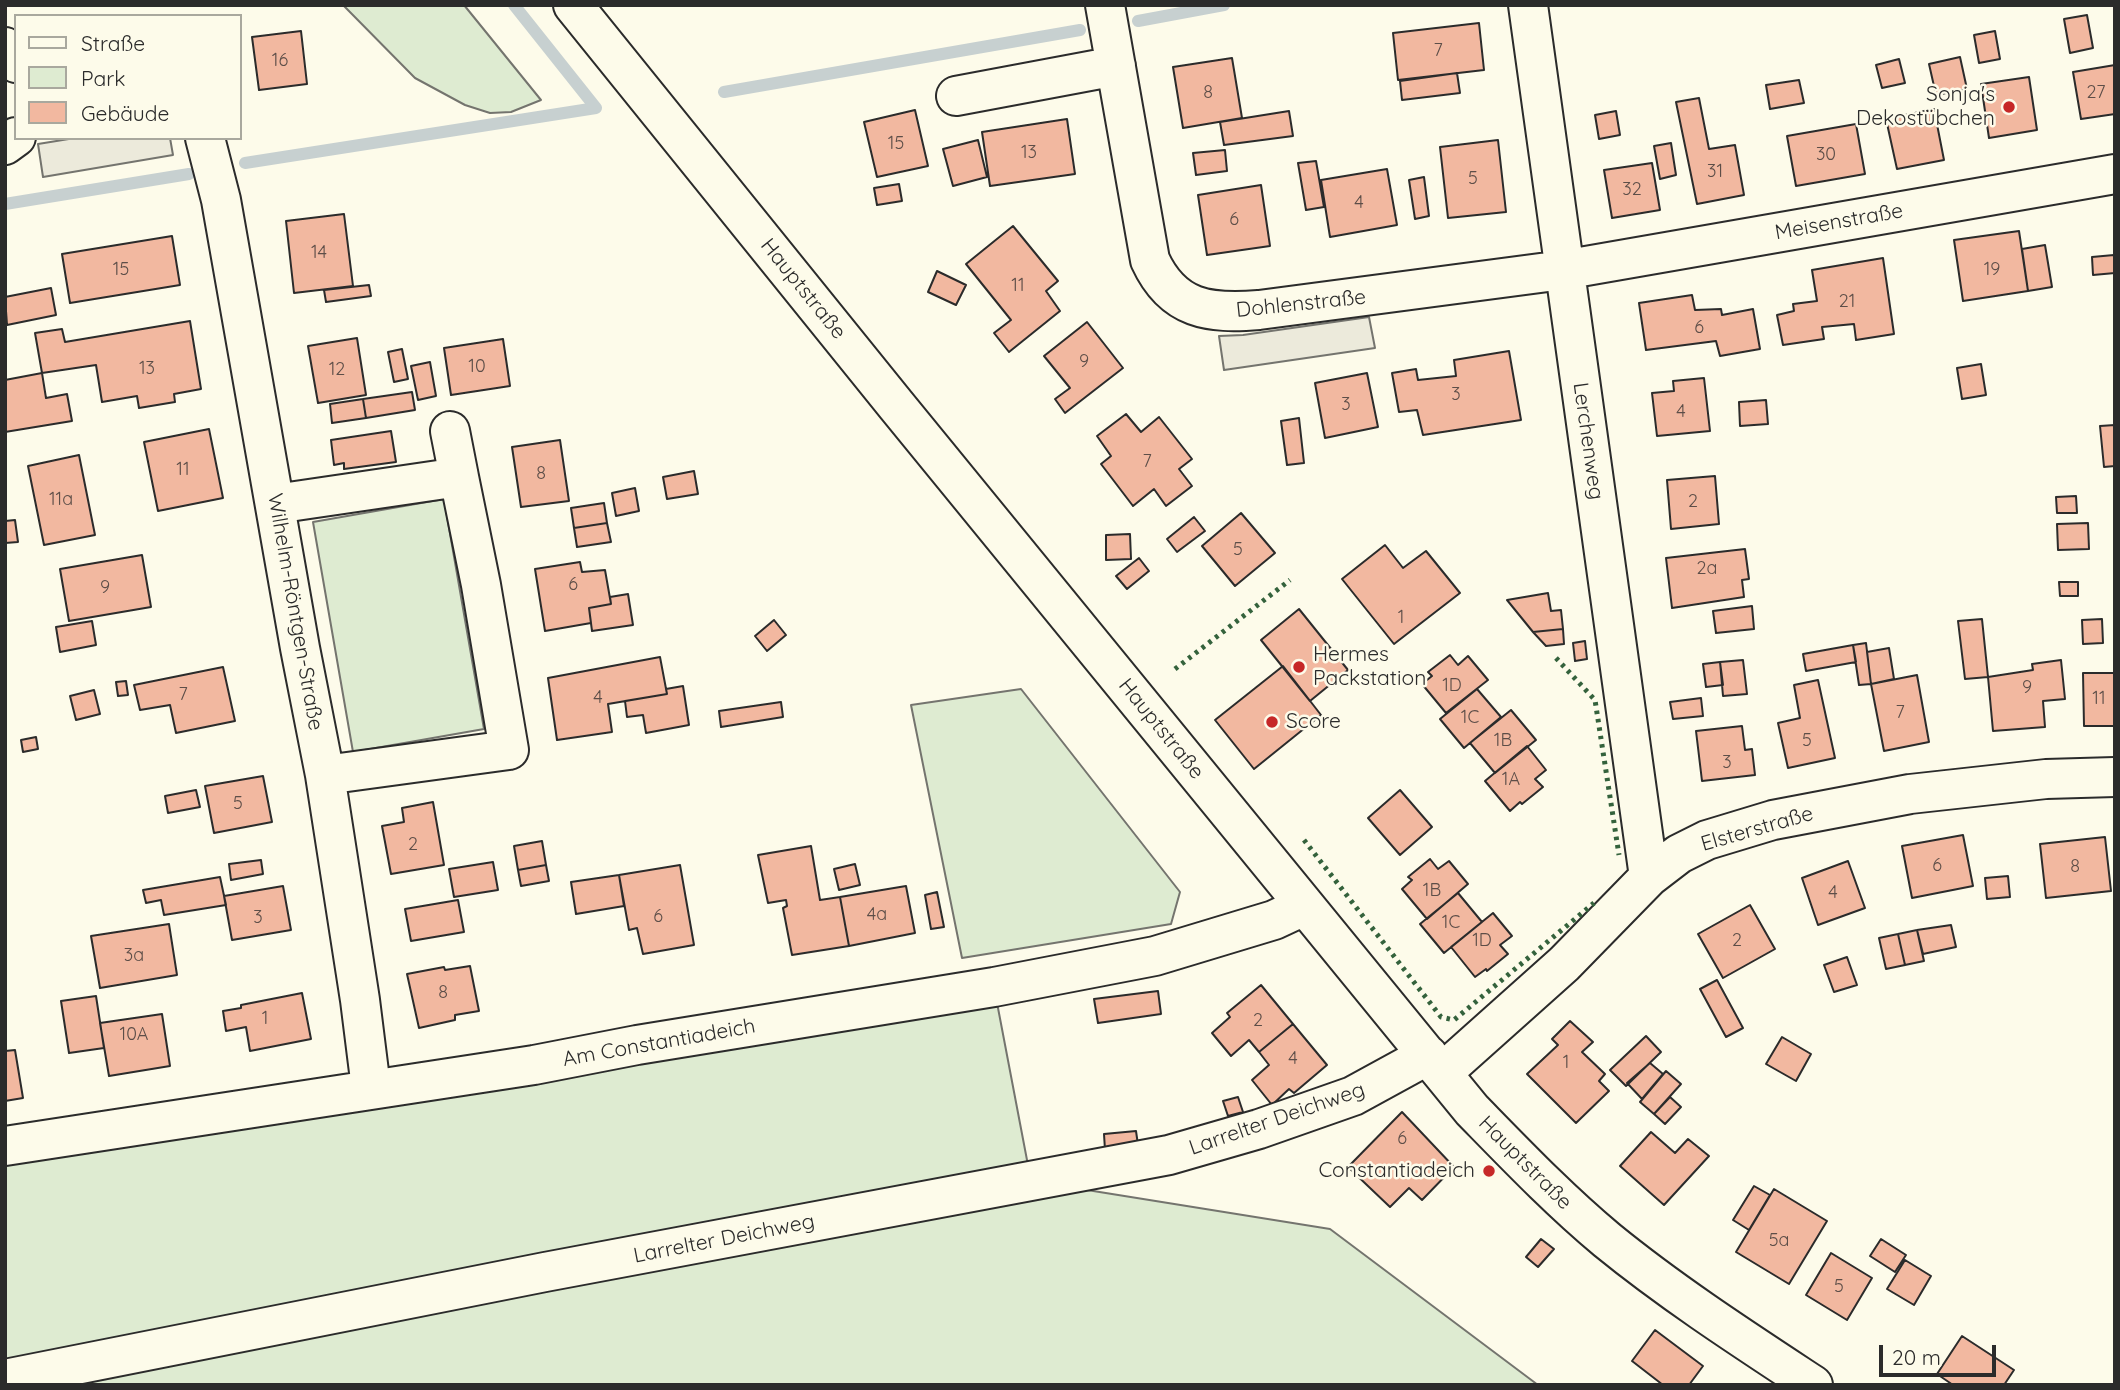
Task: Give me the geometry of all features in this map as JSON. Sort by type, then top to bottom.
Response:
[{"type":"street","name":"Hauptstraße","points":[[573,5],[1472,1110],[1558,1198],[1608,1241],[1671,1289],[1813,1385]]},
{"type":"street","name":"Dohlenstraße","points":[[1105,5],[1150,260],[1158,276],[1172,293],[1191,304],[1229,313],[1563,270]]},
{"type":"street","name":"Lerchenweg","points":[[1528,5],[1649,877]]},
{"type":"street","points":[[956,96],[1116,66]]},
{"type":"street","name":"Wilhelm-Röntgen-Straße","points":[[205,140],[220,200],[325,775],[371,1088]]},
{"type":"street","name":"Meisenstraße","points":[[1563,270],[2115,174]]},
{"type":"street","points":[[325,775],[509,750],[481,585],[450,431]]},
{"type":"street","points":[[275,504],[459,477]]},
{"type":"street","name":"Elsterstraße","points":[[1435,1064],[1564,964],[1649,877],[1679,854],[1707,840],[1773,820],[1910,794],[2046,779],[2115,777]]},
{"type":"street","name":"Am Constantiadeich","points":[[5,1146],[534,1065],[661,1041],[981,990],[1155,956],[1274,920],[1304,906]]},
{"type":"street","name":"Larrelter Deichweg","points":[[5,1379],[545,1272],[1169,1155],[1259,1129],[1435,1064]]},
{"type":"green space","points":[[343,5],[464,5],[541,100],[511,112],[490,113],[465,105],[415,78]]},
{"type":"green space","points":[[444,499],[484,729],[353,752],[313,522]]},
{"type":"green space","points":[[1021,689],[1180,892],[1171,924],[962,958],[911,705]]},
{"type":"green space","points":[[994,987],[1031,1181],[1330,1229],[1538,1385],[51,1385],[5,1379],[5,1146]]},
{"type":"shaded area","points":[[63,140],[170,140],[173,155],[43,177],[38,144]]},
{"type":"shaded area","points":[[1369,317],[1375,348],[1224,370],[1219,336]]},
{"type":"building","points":[[2087,15],[2093,48],[2070,53],[2064,19]]},
{"type":"building","points":[[1479,23],[1484,70],[1398,80],[1393,33]]},
{"type":"building","points":[[301,31],[307,84],[259,90],[252,37]]},
{"type":"building","points":[[1995,31],[2000,59],[1979,63],[1974,35]]},
{"type":"building","points":[[1960,57],[1967,89],[1936,95],[1929,64]]},
{"type":"building","points":[[1232,58],[1242,118],[1183,128],[1173,67]]},
{"type":"building","points":[[1899,59],[1905,83],[1882,88],[1876,65]]},
{"type":"building","points":[[2115,65],[2115,114],[2081,119],[2073,72]]},
{"type":"building","points":[[1457,73],[1460,93],[1402,100],[1400,81]]},
{"type":"building","name":"Sonja's Dekostübchen","points":[[2029,77],[2037,130],[1989,138],[1981,84]]},
{"type":"building","points":[[1799,80],[1804,103],[1770,109],[1766,85]]},
{"type":"building","points":[[1699,98],[1709,149],[1735,145],[1744,195],[1697,204],[1676,102]]},
{"type":"building","points":[[1934,109],[1944,160],[1897,169],[1886,119]]},
{"type":"building","points":[[915,110],[928,166],[877,177],[864,122]]},
{"type":"building","points":[[1289,111],[1293,136],[1224,145],[1220,122]]},
{"type":"building","points":[[1616,111],[1620,135],[1599,139],[1595,115]]},
{"type":"building","points":[[1067,119],[1075,174],[990,186],[982,132]]},
{"type":"building","points":[[1856,124],[1865,174],[1796,186],[1787,136]]},
{"type":"building","points":[[978,140],[987,177],[953,186],[943,149]]},
{"type":"building","points":[[1498,140],[1506,212],[1448,218],[1440,147]]},
{"type":"building","points":[[1671,143],[1676,175],[1660,179],[1654,146]]},
{"type":"building","points":[[1225,150],[1227,171],[1196,175],[1193,153]]},
{"type":"building","points":[[1316,161],[1324,207],[1306,210],[1298,163]]},
{"type":"building","points":[[1652,163],[1660,210],[1612,218],[1604,170]]},
{"type":"building","points":[[1387,169],[1397,225],[1330,237],[1321,180]]},
{"type":"building","points":[[1424,177],[1429,216],[1415,219],[1409,180]]},
{"type":"building","points":[[899,184],[902,201],[877,205],[874,188]]},
{"type":"building","points":[[1261,185],[1270,246],[1207,255],[1198,195]]},
{"type":"building","points":[[344,214],[353,286],[294,293],[286,221]]},
{"type":"building","points":[[1013,226],[1058,281],[1046,291],[1060,311],[1009,352],[994,333],[1011,320],[966,264]]},
{"type":"building","points":[[2019,231],[2028,291],[1963,301],[1954,240]]},
{"type":"building","points":[[172,236],[180,285],[70,303],[62,254]]},
{"type":"building","points":[[2045,245],[2052,287],[2028,291],[2022,249]]},
{"type":"building","points":[[2114,255],[2115,273],[2093,275],[2092,257]]},
{"type":"building","points":[[1883,258],[1894,334],[1856,340],[1854,324],[1822,327],[1824,339],[1783,345],[1777,315],[1794,311],[1793,304],[1817,301],[1812,270]]},
{"type":"building","points":[[937,271],[966,285],[956,305],[928,292]]},
{"type":"building","points":[[369,285],[371,296],[326,302],[324,290]]},
{"type":"building","points":[[51,288],[56,315],[7,325],[5,297]]},
{"type":"building","points":[[1692,295],[1695,310],[1721,309],[1722,315],[1753,309],[1760,349],[1720,356],[1716,341],[1646,350],[1639,303]]},
{"type":"building","points":[[190,321],[201,389],[174,394],[175,402],[139,408],[137,396],[102,402],[96,365],[42,373],[35,333],[62,329],[65,342]]},
{"type":"building","points":[[1087,322],[1123,368],[1065,413],[1055,399],[1070,388],[1044,356]]},
{"type":"building","points":[[357,338],[366,395],[318,403],[308,346]]},
{"type":"building","points":[[503,339],[510,386],[451,395],[444,348]]},
{"type":"building","points":[[402,349],[408,379],[394,382],[388,352]]},
{"type":"building","points":[[1509,351],[1521,420],[1423,435],[1417,410],[1399,412],[1392,373],[1416,369],[1418,380],[1456,376],[1454,360]]},
{"type":"building","points":[[430,362],[436,396],[418,400],[411,366]]},
{"type":"building","points":[[1981,364],[1986,395],[1962,399],[1957,368]]},
{"type":"building","points":[[42,373],[46,398],[67,394],[72,421],[5,432],[5,380]]},
{"type":"building","points":[[1367,373],[1378,427],[1325,438],[1315,383]]},
{"type":"building","points":[[1704,378],[1710,431],[1657,436],[1652,393],[1674,391],[1673,381]]},
{"type":"building","points":[[412,392],[415,410],[366,418],[363,399]]},
{"type":"building","points":[[363,399],[366,418],[332,423],[330,404]]},
{"type":"building","points":[[1766,400],[1768,424],[1740,426],[1739,402]]},
{"type":"building","points":[[1126,414],[1141,432],[1159,417],[1192,459],[1179,469],[1192,486],[1166,506],[1154,489],[1133,506],[1101,464],[1111,456],[1097,436]]},
{"type":"building","points":[[1299,418],[1304,463],[1287,465],[1281,421]]},
{"type":"building","points":[[2115,425],[2115,466],[2104,467],[2100,426]]},
{"type":"building","points":[[209,429],[223,498],[158,511],[144,442]]},
{"type":"building","points":[[391,431],[396,462],[344,469],[344,463],[334,465],[331,440]]},
{"type":"building","points":[[560,440],[569,501],[521,507],[512,447]]},
{"type":"building","points":[[79,455],[95,535],[44,545],[28,466]]},
{"type":"building","points":[[694,471],[698,494],[667,499],[663,477]]},
{"type":"building","points":[[1715,476],[1719,524],[1671,529],[1667,480]]},
{"type":"building","points":[[635,488],[639,511],[616,516],[612,493]]},
{"type":"building","points":[[2076,496],[2077,513],[2057,513],[2056,497]]},
{"type":"building","points":[[604,503],[607,523],[574,528],[571,508]]},
{"type":"building","points":[[1241,513],[1275,553],[1235,586],[1202,546]]},
{"type":"building","points":[[1194,517],[1205,531],[1177,552],[1167,539]]},
{"type":"building","points":[[15,520],[18,542],[5,543],[5,521]]},
{"type":"building","points":[[607,523],[611,542],[577,547],[574,528]]},
{"type":"building","points":[[2088,523],[2089,549],[2058,550],[2057,524]]},
{"type":"building","points":[[1130,534],[1131,559],[1106,560],[1106,535]]},
{"type":"building","points":[[1385,545],[1403,568],[1426,551],[1460,593],[1394,644],[1342,579]]},
{"type":"building","points":[[1745,549],[1749,579],[1742,580],[1744,597],[1672,608],[1666,558]]},
{"type":"building","points":[[142,555],[151,607],[69,621],[60,569]]},
{"type":"building","points":[[1139,558],[1149,571],[1127,589],[1116,576]]},
{"type":"building","points":[[580,562],[582,572],[605,570],[611,604],[589,608],[591,623],[545,631],[535,569]]},
{"type":"building","points":[[2059,582],[2078,582],[2078,596],[2060,596]]},
{"type":"building","points":[[1548,593],[1551,611],[1561,610],[1563,629],[1533,632],[1507,600]]},
{"type":"building","points":[[628,594],[633,625],[592,631],[589,608],[611,604],[610,597]]},
{"type":"building","points":[[1752,606],[1754,629],[1716,633],[1713,611]]},
{"type":"building","points":[[1299,609],[1348,670],[1310,701],[1261,640]]},
{"type":"building","points":[[1982,619],[1988,677],[1965,679],[1958,621]]},
{"type":"building","points":[[2102,619],[2103,643],[2083,644],[2082,620]]},
{"type":"building","points":[[774,620],[786,635],[767,651],[755,636]]},
{"type":"building","points":[[92,621],[96,645],[60,652],[56,627]]},
{"type":"building","points":[[1563,629],[1564,644],[1546,646],[1533,632]]},
{"type":"building","points":[[1585,641],[1587,659],[1575,661],[1573,643]]},
{"type":"building","points":[[1866,643],[1871,684],[1859,685],[1853,645]]},
{"type":"building","points":[[1853,645],[1856,662],[1806,671],[1803,654]]},
{"type":"building","points":[[1889,648],[1894,679],[1871,684],[1867,652]]},
{"type":"building","points":[[1450,655],[1458,665],[1468,656],[1488,680],[1446,713],[1422,684],[1432,676],[1428,672]]},
{"type":"building","points":[[660,657],[667,694],[608,704],[612,732],[557,740],[548,678]]},
{"type":"building","points":[[1743,660],[1747,694],[1723,696],[1720,662]]},
{"type":"building","points":[[2061,660],[2065,699],[2043,701],[2045,727],[1993,731],[1988,677],[2033,670],[2032,664]]},
{"type":"building","points":[[1720,662],[1723,685],[1706,687],[1703,664]]},
{"type":"building","points":[[1283,666],[1321,715],[1254,769],[1215,720]]},
{"type":"building","points":[[223,667],[235,721],[176,733],[170,705],[140,710],[134,685]]},
{"type":"building","points":[[2083,673],[2115,673],[2115,726],[2084,726]]},
{"type":"building","points":[[1917,675],[1929,742],[1884,751],[1871,684]]},
{"type":"building","points":[[1818,680],[1835,758],[1788,768],[1778,723],[1800,718],[1794,685]]},
{"type":"building","points":[[126,681],[128,695],[118,696],[116,682]]},
{"type":"building","points":[[683,686],[689,725],[646,733],[643,715],[627,717],[625,701],[667,694],[666,689]]},
{"type":"building","points":[[1477,689],[1501,717],[1464,748],[1440,719]]},
{"type":"building","points":[[94,690],[100,714],[76,720],[70,696]]},
{"type":"building","points":[[1701,698],[1703,716],[1673,719],[1670,702]]},
{"type":"building","points":[[781,702],[783,717],[721,727],[719,711]]},
{"type":"building","points":[[1511,710],[1536,740],[1495,773],[1470,743]]},
{"type":"building","points":[[1742,726],[1745,750],[1752,749],[1755,775],[1702,781],[1696,731]]},
{"type":"building","points":[[36,737],[38,749],[23,752],[21,740]]},
{"type":"building","points":[[1527,746],[1546,770],[1535,779],[1543,787],[1510,811],[1485,781]]},
{"type":"building","points":[[263,776],[272,822],[214,833],[205,786]]},
{"type":"building","points":[[196,790],[200,807],[168,813],[165,796]]},
{"type":"building","points":[[1400,790],[1432,827],[1400,855],[1368,818]]},
{"type":"building","points":[[433,802],[444,865],[391,874],[382,826],[404,822],[402,808]]},
{"type":"building","points":[[1963,835],[1973,886],[1912,898],[1902,846]]},
{"type":"building","points":[[2105,837],[2111,891],[2046,898],[2040,844]]},
{"type":"building","points":[[542,841],[546,865],[518,870],[514,846]]},
{"type":"building","points":[[811,846],[820,900],[840,897],[849,946],[792,955],[783,908],[787,906],[786,900],[768,903],[758,855]]},
{"type":"building","points":[[1430,859],[1438,869],[1449,861],[1468,884],[1427,919],[1402,889],[1412,880],[1408,877]]},
{"type":"building","points":[[261,860],[263,874],[231,880],[229,864]]},
{"type":"building","points":[[1848,861],[1865,908],[1818,925],[1802,878]]},
{"type":"building","points":[[493,862],[498,890],[454,897],[449,869]]},
{"type":"building","points":[[855,864],[860,885],[839,890],[834,869]]},
{"type":"building","points":[[546,865],[549,881],[521,886],[518,870]]},
{"type":"building","points":[[680,865],[694,945],[643,954],[637,928],[629,930],[619,875]]},
{"type":"building","points":[[619,875],[624,906],[576,914],[571,882]]},
{"type":"building","points":[[2008,876],[2010,897],[1987,899],[1985,878]]},
{"type":"building","points":[[220,877],[226,905],[164,915],[161,900],[146,903],[143,890]]},
{"type":"building","points":[[283,886],[291,930],[232,940],[224,896]]},
{"type":"building","points":[[906,886],[915,933],[849,946],[840,897]]},
{"type":"building","points":[[937,892],[944,927],[931,929],[925,895]]},
{"type":"building","points":[[1458,893],[1482,922],[1444,953],[1420,924]]},
{"type":"building","points":[[458,900],[464,932],[411,941],[405,909]]},
{"type":"building","points":[[1750,905],[1775,949],[1723,978],[1698,934]]},
{"type":"building","points":[[1493,913],[1512,936],[1500,945],[1508,954],[1475,977],[1451,947]]},
{"type":"building","points":[[169,924],[177,975],[100,988],[91,936]]},
{"type":"building","points":[[1951,925],[1956,947],[1923,954],[1917,930]]},
{"type":"building","points":[[1917,930],[1924,961],[1905,965],[1898,934]]},
{"type":"building","points":[[1898,934],[1905,965],[1886,969],[1879,938]]},
{"type":"building","points":[[1847,957],[1857,985],[1834,992],[1824,965]]},
{"type":"building","points":[[470,966],[479,1011],[455,1015],[455,1020],[419,1028],[407,974],[444,967],[445,970]]},
{"type":"building","points":[[1717,980],[1743,1028],[1726,1037],[1700,989]]},
{"type":"building","points":[[1261,985],[1293,1024],[1259,1052],[1249,1040],[1231,1056],[1212,1033],[1230,1017],[1227,1013]]},
{"type":"building","points":[[1158,991],[1161,1014],[1098,1023],[1094,999]]},
{"type":"building","points":[[302,993],[311,1039],[250,1051],[246,1027],[226,1031],[223,1011]]},
{"type":"building","points":[[96,996],[104,1048],[69,1053],[61,1001]]},
{"type":"building","points":[[162,1014],[170,1066],[109,1076],[100,1023]]},
{"type":"building","points":[[1570,1021],[1593,1042],[1582,1052],[1605,1074],[1599,1081],[1609,1091],[1576,1123],[1527,1074],[1558,1045],[1552,1039]]},
{"type":"building","points":[[1293,1024],[1327,1065],[1294,1093],[1289,1089],[1272,1105],[1252,1080],[1269,1065],[1259,1052]]},
{"type":"building","points":[[1646,1036],[1661,1052],[1626,1086],[1610,1070]]},
{"type":"building","points":[[1782,1037],[1811,1054],[1796,1081],[1766,1064]]},
{"type":"building","points":[[15,1050],[23,1098],[5,1101],[5,1051]]},
{"type":"building","points":[[1650,1063],[1663,1074],[1642,1099],[1627,1083]]},
{"type":"building","points":[[1666,1071],[1681,1084],[1654,1114],[1640,1102]]},
{"type":"building","points":[[1238,1097],[1243,1112],[1228,1116],[1223,1101]]},
{"type":"building","points":[[1670,1097],[1681,1107],[1665,1124],[1654,1114]]},
{"type":"building","points":[[1402,1112],[1454,1167],[1422,1200],[1409,1188],[1390,1207],[1348,1167]]},
{"type":"building","points":[[1136,1131],[1138,1145],[1105,1150],[1104,1134]]},
{"type":"building","points":[[1651,1132],[1675,1153],[1688,1139],[1709,1156],[1664,1205],[1620,1166]]},
{"type":"building","points":[[1754,1186],[1770,1195],[1749,1230],[1733,1220]]},
{"type":"building","points":[[1774,1189],[1827,1221],[1789,1284],[1736,1252]]},
{"type":"building","points":[[1541,1239],[1554,1249],[1538,1267],[1526,1257]]},
{"type":"building","points":[[1881,1239],[1906,1255],[1895,1272],[1870,1256]]},
{"type":"building","points":[[1831,1253],[1872,1278],[1847,1320],[1806,1295]]},
{"type":"building","points":[[1905,1260],[1931,1276],[1914,1305],[1887,1289]]},
{"type":"building","points":[[1655,1330],[1703,1366],[1689,1385],[1663,1385],[1632,1361]]},
{"type":"building","points":[[1962,1336],[2014,1370],[2004,1385],[1953,1385],[1937,1374]]},
{"type":"waterway","points":[[245,163],[596,108],[514,5]]},
{"type":"waterway","points":[[1138,21],[1224,5]]},
{"type":"waterway","points":[[724,92],[1080,30]]},
{"type":"waterway","points":[[5,204],[189,174]]},
{"type":"hedge","points":[[1175,669],[1290,580]]},
{"type":"hedge","points":[[1556,658],[1595,700],[1619,855]]},
{"type":"hedge","points":[[1304,840],[1441,1017],[1454,1020],[1594,903]]},
{"type":"place","name":"Sonja's Dekostübchen","points":[[2009,107]]},
{"type":"place","name":"Hermes Packstation","points":[[1299,667]]},
{"type":"place","name":"Score","points":[[1272,722]]},
{"type":"place","name":"Constantiadeich","points":[[1489,1171]]}]
